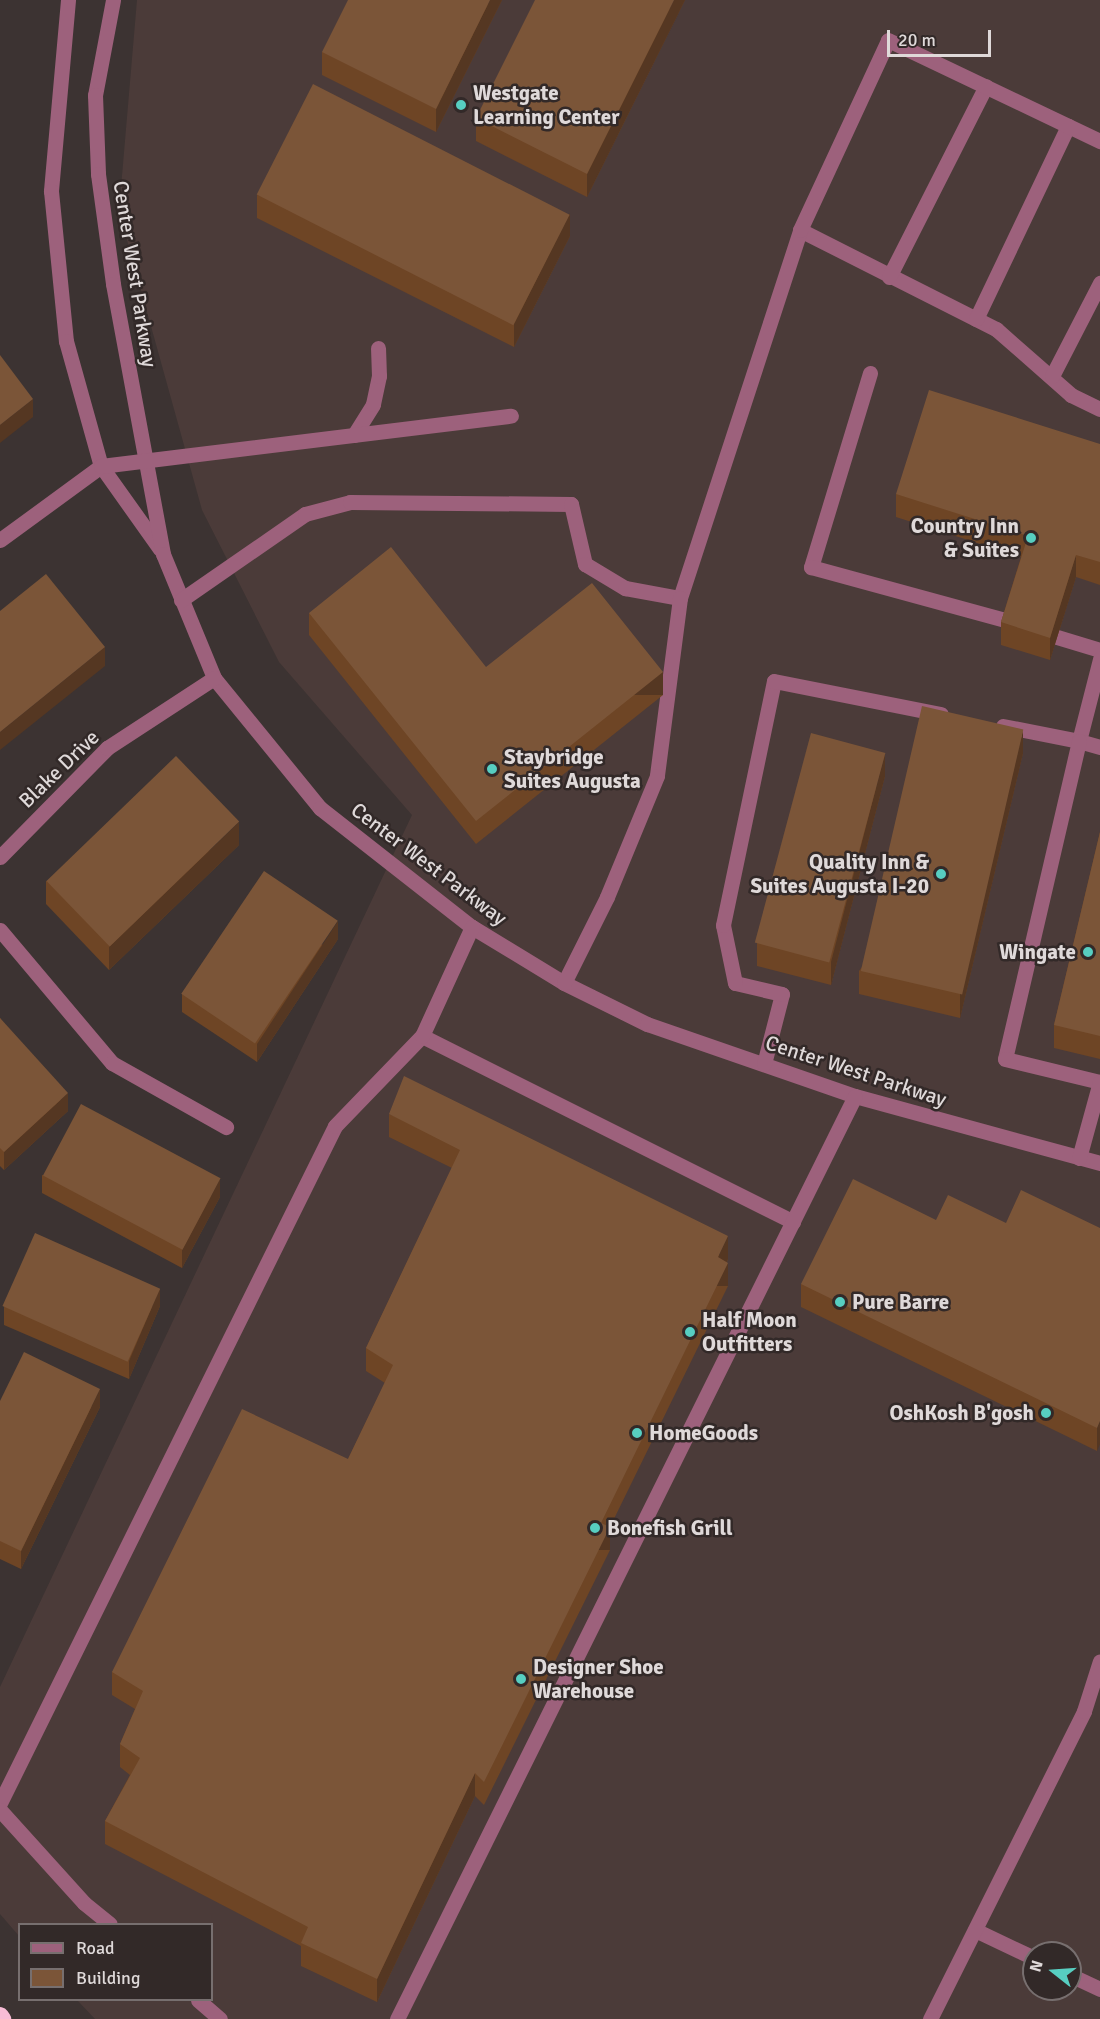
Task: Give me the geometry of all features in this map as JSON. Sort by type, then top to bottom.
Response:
[{"type":"street","name":"Center West Parkway","points":[[68,0],[51,191],[66,341],[101,466],[163,554]]},
{"type":"street","name":"Center West Parkway","points":[[113,0],[95,95],[98,174],[113,284],[163,554],[214,678],[320,808],[472,927],[564,983],[647,1024],[855,1096],[1100,1163]]},
{"type":"street","points":[[564,983],[607,897],[657,776],[680,598],[800,230],[888,40],[1100,141]]},
{"type":"street","points":[[890,277],[986,86]]},
{"type":"street","points":[[976,319],[1068,126]]},
{"type":"street","points":[[800,230],[996,329],[1071,395],[1100,409]]},
{"type":"street","points":[[1052,376],[1100,283]]},
{"type":"street","points":[[354,435],[373,404],[379,376],[378,348]]},
{"type":"street","points":[[870,373],[811,567],[1008,621]]},
{"type":"street","points":[[0,540],[101,466],[511,416]]},
{"type":"street","points":[[181,600],[304,514],[350,502],[571,504],[585,564],[625,588],[680,598]]},
{"type":"street","points":[[1057,637],[1100,650]]},
{"type":"street","points":[[1079,1158],[1100,1082],[1005,1059],[1100,659]]},
{"type":"street","name":"Blake Drive","points":[[0,857],[107,748],[214,678]]},
{"type":"street","points":[[764,1064],[782,994],[735,983],[723,925],[774,681],[953,717]]},
{"type":"street","points":[[987,723],[1100,747]]},
{"type":"street","points":[[0,1803],[335,1126],[422,1036],[472,927]]},
{"type":"street","points":[[0,930],[112,1063],[225,1127]]},
{"type":"street","points":[[422,1036],[793,1222]]},
{"type":"street","points":[[397,2019],[855,1096]]},
{"type":"street","points":[[930,2019],[1084,1711],[1100,1661]]},
{"type":"street","points":[[0,1810],[84,1903],[109,1923]]},
{"type":"street","points":[[975,1930],[1022,1952]]},
{"type":"street","points":[[1082,1981],[1100,1989]]},
{"type":"street","points":[[199,2001],[220,2019]]},
{"type":"shaded area","points":[[137,0],[1100,0],[1100,2019],[95,2019],[78,2001],[213,2001],[213,1923],[18,1923],[18,1935],[0,1914],[0,1687],[412,815],[279,662],[202,510],[119,211]]},
{"type":"building","points":[[348,0],[490,0],[436,109],[322,52]]},
{"type":"building","points":[[535,0],[674,0],[587,174],[476,118]]},
{"type":"building","points":[[313,84],[570,215],[513,325],[257,194]]},
{"type":"building","points":[[0,355],[33,399],[0,425]]},
{"type":"building","name":"Country Inn & Suites","points":[[929,390],[1100,444],[1100,562],[1076,555],[1050,638],[1001,622],[1028,536],[896,494]]},
{"type":"building","name":"Staybridge Suites Augusta","points":[[391,547],[486,667],[592,583],[663,672],[476,821],[309,613]]},
{"type":"building","points":[[46,574],[105,647],[0,732],[0,611]]},
{"type":"building","name":"Quality Inn & Suites Augusta I-20","points":[[922,706],[1023,729],[962,994],[861,971]]},
{"type":"building","points":[[811,733],[885,753],[829,963],[755,943]]},
{"type":"building","points":[[176,756],[239,821],[110,946],[47,881]]},
{"type":"building","name":"Wingate","points":[[1100,832],[1100,1036],[1054,1025]]},
{"type":"building","points":[[264,871],[338,921],[255,1043],[181,994]]},
{"type":"building","points":[[0,1018],[68,1093],[4,1152],[0,1148]]},
{"type":"building","points":[[404,1076],[728,1236],[718,1257],[728,1263],[601,1523],[610,1527],[484,1782],[475,1773],[377,1979],[301,1943],[308,1927],[105,1821],[140,1758],[120,1744],[143,1691],[112,1672],[242,1409],[348,1459],[393,1365],[366,1348],[460,1150],[389,1114]]},
{"type":"building","points":[[81,1104],[221,1178],[182,1250],[43,1176]]},
{"type":"building","points":[[853,1179],[936,1220],[948,1195],[1006,1223],[1021,1190],[1100,1228],[1100,1421],[1097,1428],[801,1284]]},
{"type":"building","points":[[35,1233],[160,1289],[128,1362],[2,1306]]},
{"type":"building","points":[[24,1352],[100,1389],[21,1551],[0,1541],[0,1401]]},
{"type":"place","name":"Westgate Learning Center","points":[[461,105]]},
{"type":"place","name":"Country Inn & Suites","points":[[1031,538]]},
{"type":"place","name":"Staybridge Suites Augusta","points":[[492,769]]},
{"type":"place","name":"Quality Inn & Suites Augusta I-20","points":[[941,874]]},
{"type":"place","name":"Wingate","points":[[1088,952]]},
{"type":"place","name":"Pure Barre","points":[[840,1302]]},
{"type":"place","name":"Half Moon Outfitters","points":[[690,1332]]},
{"type":"place","name":"OshKosh B'gosh","points":[[1046,1413]]},
{"type":"place","name":"HomeGoods","points":[[637,1433]]},
{"type":"place","name":"Bonefish Grill","points":[[595,1528]]},
{"type":"place","name":"Designer Shoe Warehouse","points":[[521,1679]]}]
